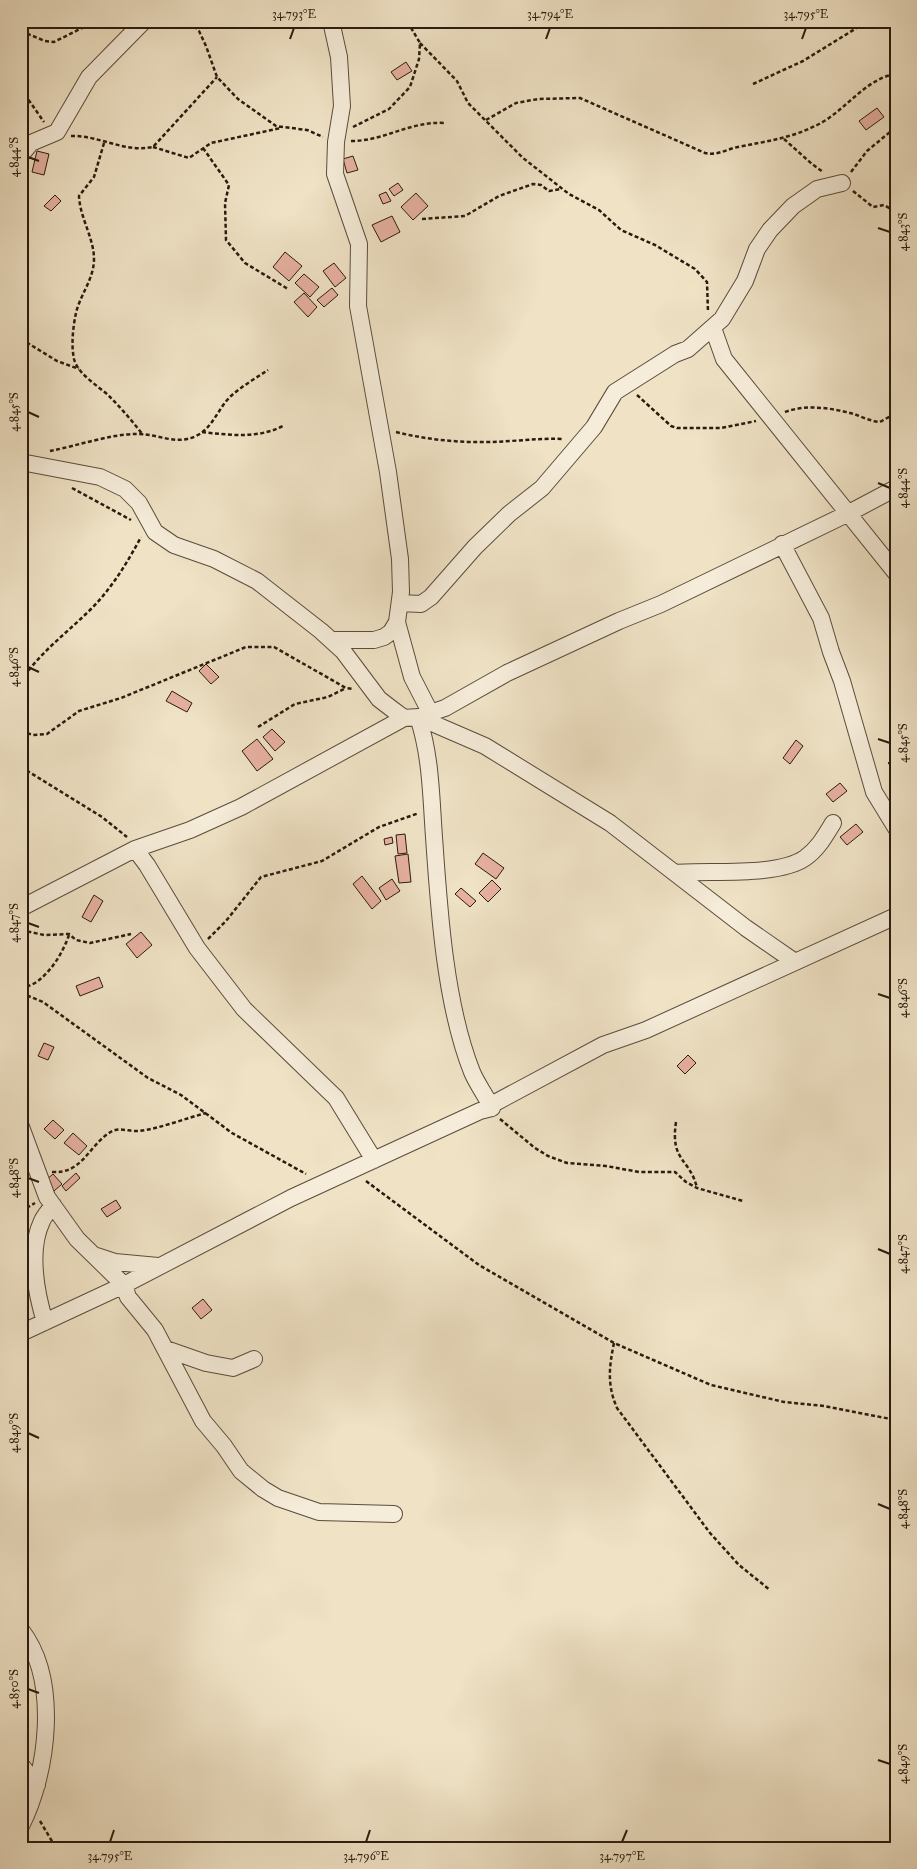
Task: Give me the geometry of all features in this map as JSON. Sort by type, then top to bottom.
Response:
[{"type":"street","points":[[21,155],[31,143],[59,130],[89,77],[144,21]]},
{"type":"street","points":[[331,21],[339,57],[342,106],[336,142],[335,174],[360,244],[358,306],[378,428],[383,442],[400,559],[401,603],[398,622],[412,677],[418,716],[426,743],[445,955],[457,1021],[473,1074],[492,1106]]},
{"type":"street","points":[[401,603],[420,604],[431,597],[475,547],[509,514],[542,488],[594,427],[612,396],[675,354],[688,349],[722,319],[745,281],[758,249],[770,230],[793,206],[817,189],[842,184]]},
{"type":"street","points":[[713,328],[722,355],[896,573]]},
{"type":"street","points":[[21,462],[100,477],[125,489],[139,503],[150,528],[174,545],[214,559],[257,581],[343,651],[375,694],[418,716],[485,746],[610,822],[746,928],[795,962]]},
{"type":"street","points":[[21,908],[135,849],[190,830],[241,806],[418,716],[619,621],[661,604],[847,514],[896,488]]},
{"type":"street","points":[[782,544],[821,618],[842,680],[874,792],[896,828]]},
{"type":"street","points":[[331,640],[374,640],[384,637],[391,632],[398,622]]},
{"type":"street","points":[[676,873],[762,871],[802,860],[816,849],[834,823]]},
{"type":"street","points":[[135,849],[197,948],[244,1009],[336,1098],[374,1160]]},
{"type":"street","points":[[21,1333],[124,1285],[158,1266],[353,1169],[492,1106],[603,1045],[646,1030],[896,916]]},
{"type":"street","points":[[21,1127],[47,1196],[77,1239],[124,1285],[128,1296],[146,1317],[166,1350],[203,1421],[224,1446],[241,1471],[262,1489],[278,1498],[319,1512],[394,1514]]},
{"type":"street","points":[[45,1322],[38,1299],[35,1254],[42,1221],[53,1205]]},
{"type":"street","points":[[95,1255],[115,1262],[158,1266]]},
{"type":"street","points":[[166,1350],[206,1363],[234,1368],[254,1359]]},
{"type":"street","points":[[21,1630],[32,1645],[40,1666],[46,1708],[44,1744],[37,1785],[21,1826]]},
{"type":"street","points":[[21,1765],[37,1785]]},
{"type":"path","points":[[21,31],[45,41],[54,42],[96,21]]},
{"type":"path","points":[[190,21],[199,31],[217,77],[231,93],[264,120],[282,128]]},
{"type":"path","points":[[753,84],[803,61],[868,21]]},
{"type":"path","points":[[408,22],[420,43],[457,81],[468,103],[523,158],[563,189],[599,210],[621,230],[655,244],[695,269],[707,282],[708,312],[713,328]]},
{"type":"path","points":[[336,142],[352,128],[390,109],[401,98],[410,87],[415,74],[420,59],[420,43]]},
{"type":"path","points":[[486,120],[516,103],[538,99],[580,98],[705,153],[715,154],[736,148],[784,140],[821,124],[878,80],[896,74]]},
{"type":"path","points":[[153,147],[217,77]]},
{"type":"path","points":[[21,89],[43,121],[69,136],[88,137],[104,143],[128,148],[153,147],[189,158],[211,143],[282,128],[307,130],[340,142],[372,140],[420,124],[444,123]]},
{"type":"path","points":[[842,184],[867,151],[896,127]]},
{"type":"path","points":[[104,143],[94,177],[79,196],[82,220],[94,259],[92,273],[80,300],[74,329],[74,361],[143,435]]},
{"type":"path","points":[[203,148],[229,186],[225,203],[224,232],[229,246],[245,263],[288,289]]},
{"type":"path","points":[[422,219],[465,216],[499,196],[533,184],[541,185],[549,191],[563,189]]},
{"type":"path","points":[[21,339],[57,361],[81,370]]},
{"type":"path","points":[[45,452],[136,434],[172,440],[185,440],[202,432],[210,425],[219,410],[231,396],[268,370]]},
{"type":"path","points":[[626,385],[671,426],[677,428],[721,428],[771,418],[805,407],[852,414],[880,422],[896,413]]},
{"type":"path","points":[[202,432],[248,435],[271,432],[283,426]]},
{"type":"path","points":[[378,428],[421,438],[446,441],[509,441],[539,437],[583,440]]},
{"type":"path","points":[[21,681],[46,649],[105,594],[150,528],[68,486]]},
{"type":"path","points":[[21,731],[33,735],[48,734],[79,711],[121,698],[136,690],[246,647],[274,647],[346,688],[375,694]]},
{"type":"path","points":[[258,727],[296,704],[328,697],[346,688]]},
{"type":"path","points":[[21,767],[108,821],[119,829],[135,849]]},
{"type":"path","points":[[197,948],[216,933],[261,878],[322,862],[380,827],[432,807]]},
{"type":"path","points":[[21,930],[44,935],[69,934],[76,940],[90,942],[99,942],[131,934]]},
{"type":"path","points":[[21,992],[37,982],[50,969],[64,947],[69,934]]},
{"type":"path","points":[[21,992],[43,1002],[148,1078],[181,1095],[256,1148],[324,1183]]},
{"type":"path","points":[[492,1106],[500,1119],[520,1137],[548,1156],[567,1163],[606,1166],[639,1172],[675,1172],[686,1182],[698,1188],[743,1201]]},
{"type":"path","points":[[40,1177],[48,1172],[68,1172],[102,1138],[115,1130],[139,1131],[206,1113]]},
{"type":"path","points":[[676,1122],[677,1152],[696,1180],[698,1188]]},
{"type":"path","points":[[353,1169],[385,1197],[479,1265],[614,1342],[712,1385],[784,1402],[824,1406],[896,1420]]},
{"type":"path","points":[[614,1342],[608,1376],[611,1394],[617,1408],[710,1533],[739,1564],[770,1590]]},
{"type":"path","points":[[30,1806],[56,1848]]},
{"type":"building","points":[[406,62],[412,71],[397,80],[391,72]]},
{"type":"building","points":[[877,108],[884,117],[866,130],[859,121]]},
{"type":"building","points":[[37,151],[49,154],[44,175],[32,172]]},
{"type":"building","points":[[353,156],[358,170],[347,173],[343,159]]},
{"type":"building","points":[[398,183],[403,190],[394,196],[389,189]]},
{"type":"building","points":[[386,192],[391,201],[383,204],[379,195]]},
{"type":"building","points":[[416,193],[428,206],[413,220],[401,207]]},
{"type":"building","points":[[55,195],[61,201],[51,211],[44,206]]},
{"type":"building","points":[[392,216],[400,232],[381,242],[372,225]]},
{"type":"building","points":[[285,252],[302,266],[289,281],[273,267]]},
{"type":"building","points":[[334,263],[346,278],[335,287],[323,271]]},
{"type":"building","points":[[304,274],[319,287],[310,297],[295,283]]},
{"type":"building","points":[[332,288],[338,295],[324,307],[317,300]]},
{"type":"building","points":[[304,293],[317,307],[308,317],[294,302]]},
{"type":"building","points":[[206,664],[219,677],[211,684],[199,671]]},
{"type":"building","points":[[172,691],[192,703],[187,712],[166,701]]},
{"type":"building","points":[[272,729],[285,742],[275,751],[263,737]]},
{"type":"building","points":[[257,739],[273,759],[257,771],[242,751]]},
{"type":"building","points":[[796,740],[803,746],[790,764],[783,758]]},
{"type":"building","points":[[896,756],[896,772],[888,763]]},
{"type":"building","points":[[840,783],[847,791],[833,802],[826,794]]},
{"type":"building","points":[[856,824],[863,832],[847,845],[840,837]]},
{"type":"building","points":[[405,834],[407,853],[398,854],[396,835]]},
{"type":"building","points":[[392,837],[393,843],[385,845],[384,839]]},
{"type":"building","points":[[483,853],[504,868],[496,879],[475,864]]},
{"type":"building","points":[[408,854],[411,882],[399,883],[395,856]]},
{"type":"building","points":[[362,876],[381,901],[372,909],[353,884]]},
{"type":"building","points":[[392,879],[400,891],[386,900],[379,888]]},
{"type":"building","points":[[492,880],[501,889],[488,902],[479,893]]},
{"type":"building","points":[[461,888],[476,901],[470,907],[455,894]]},
{"type":"building","points":[[94,895],[103,901],[91,922],[82,917]]},
{"type":"building","points":[[141,932],[152,945],[137,958],[126,944]]},
{"type":"building","points":[[99,977],[103,987],[80,996],[76,986]]},
{"type":"building","points":[[44,1043],[54,1047],[48,1060],[38,1056]]},
{"type":"building","points":[[688,1055],[696,1063],[685,1074],[677,1066]]},
{"type":"building","points":[[53,1120],[64,1130],[55,1139],[44,1129]]},
{"type":"building","points":[[73,1133],[87,1146],[79,1155],[64,1143]]},
{"type":"building","points":[[76,1173],[80,1178],[66,1191],[62,1186]]},
{"type":"building","points":[[53,1174],[62,1184],[54,1191],[45,1181]]},
{"type":"building","points":[[116,1200],[121,1208],[107,1217],[101,1209]]},
{"type":"building","points":[[21,1232],[30,1234],[24,1253],[21,1252]]},
{"type":"building","points":[[203,1299],[212,1310],[201,1319],[192,1308]]}]
